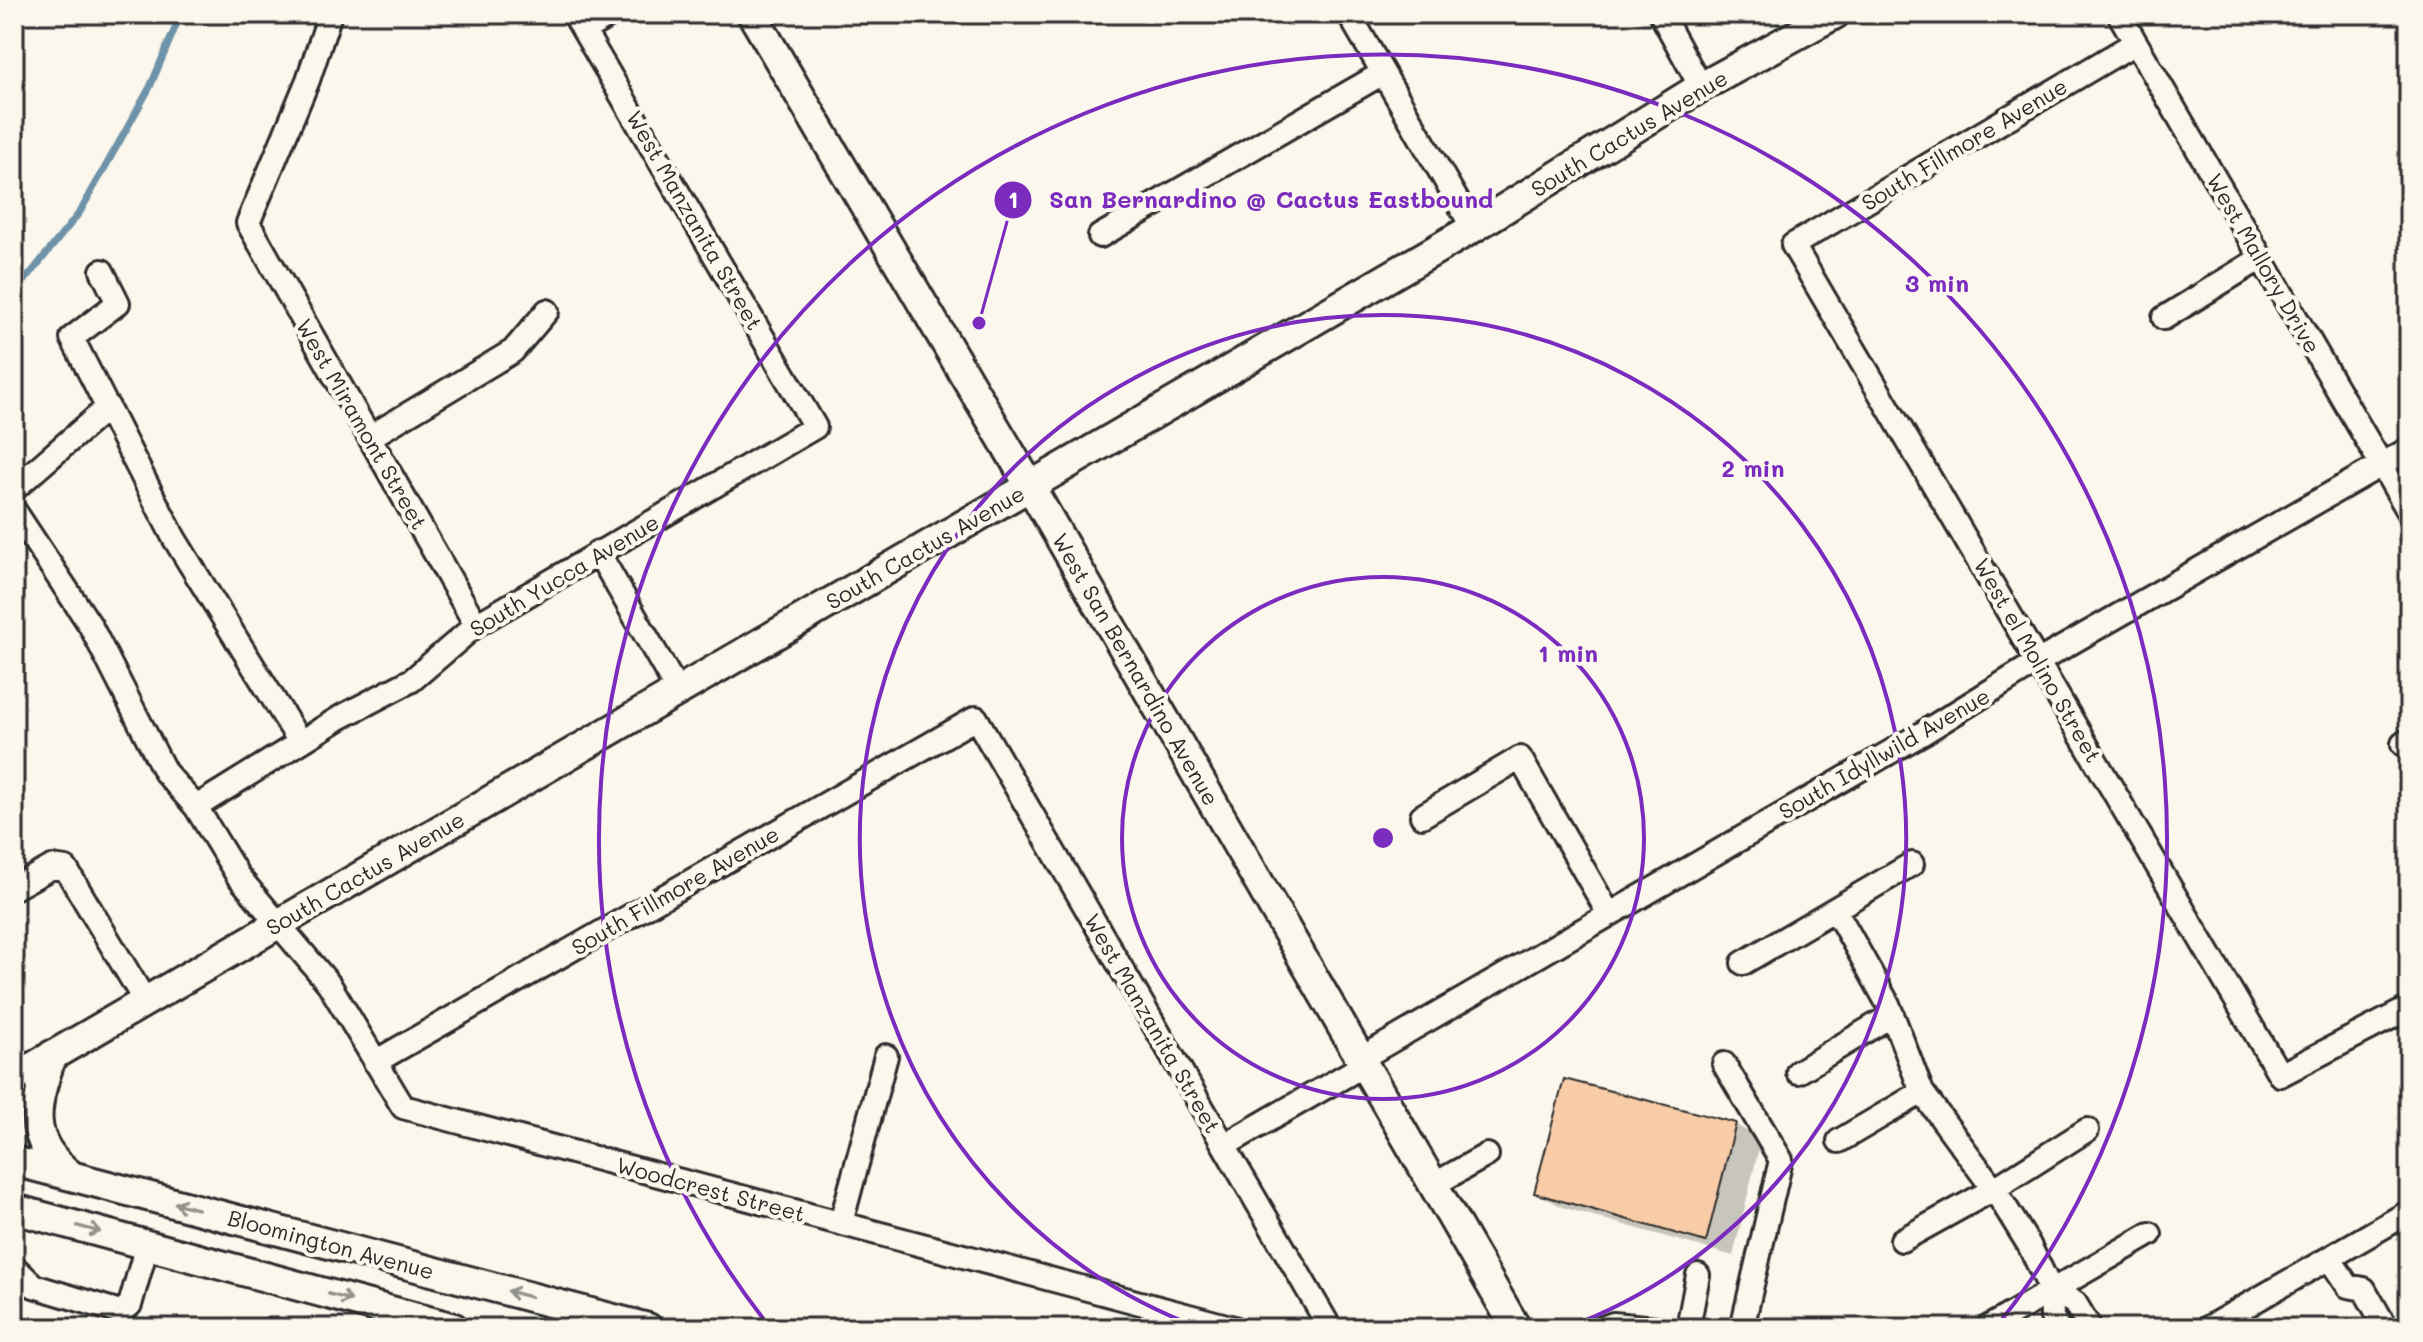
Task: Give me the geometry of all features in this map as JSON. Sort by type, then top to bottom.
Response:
[{"type":"main road","name":"West San Bernardino Avenue","points":[[752,14],[1030,486],[1516,1328]]},
{"type":"main road","name":"South Cactus Avenue","points":[[14,1078],[1473,228],[1701,87],[1835,14]]},
{"type":"main road","points":[[52,1055],[36,1105],[37,1124],[50,1152],[72,1176]]},
{"type":"main road","name":"Bloomington Avenue","points":[[14,1161],[648,1328]]},
{"type":"main road","points":[[15,1215],[147,1245],[448,1327]]},
{"type":"street","name":"West Miramont Street","points":[[330,14],[308,80],[248,223],[476,625]]},
{"type":"street","points":[[579,22],[612,14]]},
{"type":"street","points":[[1349,14],[1473,228]]},
{"type":"street","points":[[1661,14],[1701,87]]},
{"type":"street","name":"West Mallory Drive","points":[[2119,14],[2409,512]]},
{"type":"street","name":"West Manzanita Street","points":[[579,22],[815,427]]},
{"type":"street","name":"South Fillmore Avenue","points":[[1793,245],[2135,43]]},
{"type":"street","points":[[1100,236],[1383,73]]},
{"type":"street","name":"West el Molino Street","points":[[1793,245],[2280,1075],[2409,1008]]},
{"type":"street","points":[[2164,318],[2261,258]]},
{"type":"street","points":[[102,271],[118,303],[72,338],[181,550],[300,742]]},
{"type":"street","points":[[370,437],[513,351],[547,311]]},
{"type":"street","points":[[14,489],[108,407]]},
{"type":"street","name":"South Yucca Avenue","points":[[196,807],[300,742],[412,680],[476,625],[815,427]]},
{"type":"street","name":"South Idyllwild Avenue","points":[[1225,1145],[1609,914],[1923,733],[2039,661],[2409,449]]},
{"type":"street","name":"Woodcrest Street","points":[[14,510],[90,625],[165,772],[196,807],[238,876],[329,984],[403,1107],[1234,1328]]},
{"type":"street","points":[[598,552],[677,690]]},
{"type":"street","name":"West Manzanita Street","points":[[976,718],[1330,1328]]},
{"type":"street","name":"South Fillmore Avenue","points":[[375,1062],[976,718]]},
{"type":"street","points":[[1422,816],[1520,758],[1609,914]]},
{"type":"street","points":[[1743,963],[1912,864]]},
{"type":"street","points":[[14,888],[52,867],[59,865],[66,869],[145,1001]]},
{"type":"street","points":[[1835,909],[1892,1015],[1922,1092],[1994,1189],[2051,1290],[2052,1317],[2058,1328]]},
{"type":"street","points":[[1798,1072],[1892,1015]]},
{"type":"street","points":[[841,1223],[886,1056]]},
{"type":"street","points":[[1724,1064],[1781,1160],[1742,1328]]},
{"type":"street","points":[[1839,1141],[1922,1092]]},
{"type":"street","points":[[1902,1240],[1994,1189],[2087,1130]]},
{"type":"street","points":[[1433,1185],[1487,1155]]},
{"type":"street","points":[[2208,1328],[2409,1212]]},
{"type":"street","points":[[1987,1328],[2150,1234]]},
{"type":"street","points":[[14,1267],[34,1286],[120,1312],[130,1305],[147,1245]]},
{"type":"street","points":[[2329,1258],[2348,1286],[2364,1289],[2386,1328]]},
{"type":"street","points":[[1688,1328],[1698,1275]]},
{"type":"street","points":[[2051,1290],[2075,1303],[2090,1328]]},
{"type":"street","points":[[1602,1328],[1613,1324],[1656,1328]]},
{"type":"building","points":[[1564,1079],[1736,1123],[1706,1242],[1534,1193]]},
{"type":"waterway","points":[[14,294],[80,212],[150,87],[181,14]]},
{"type":"place","name":"San Bernardino @ Cactus Eastbound","points":[[979,323]]}]
